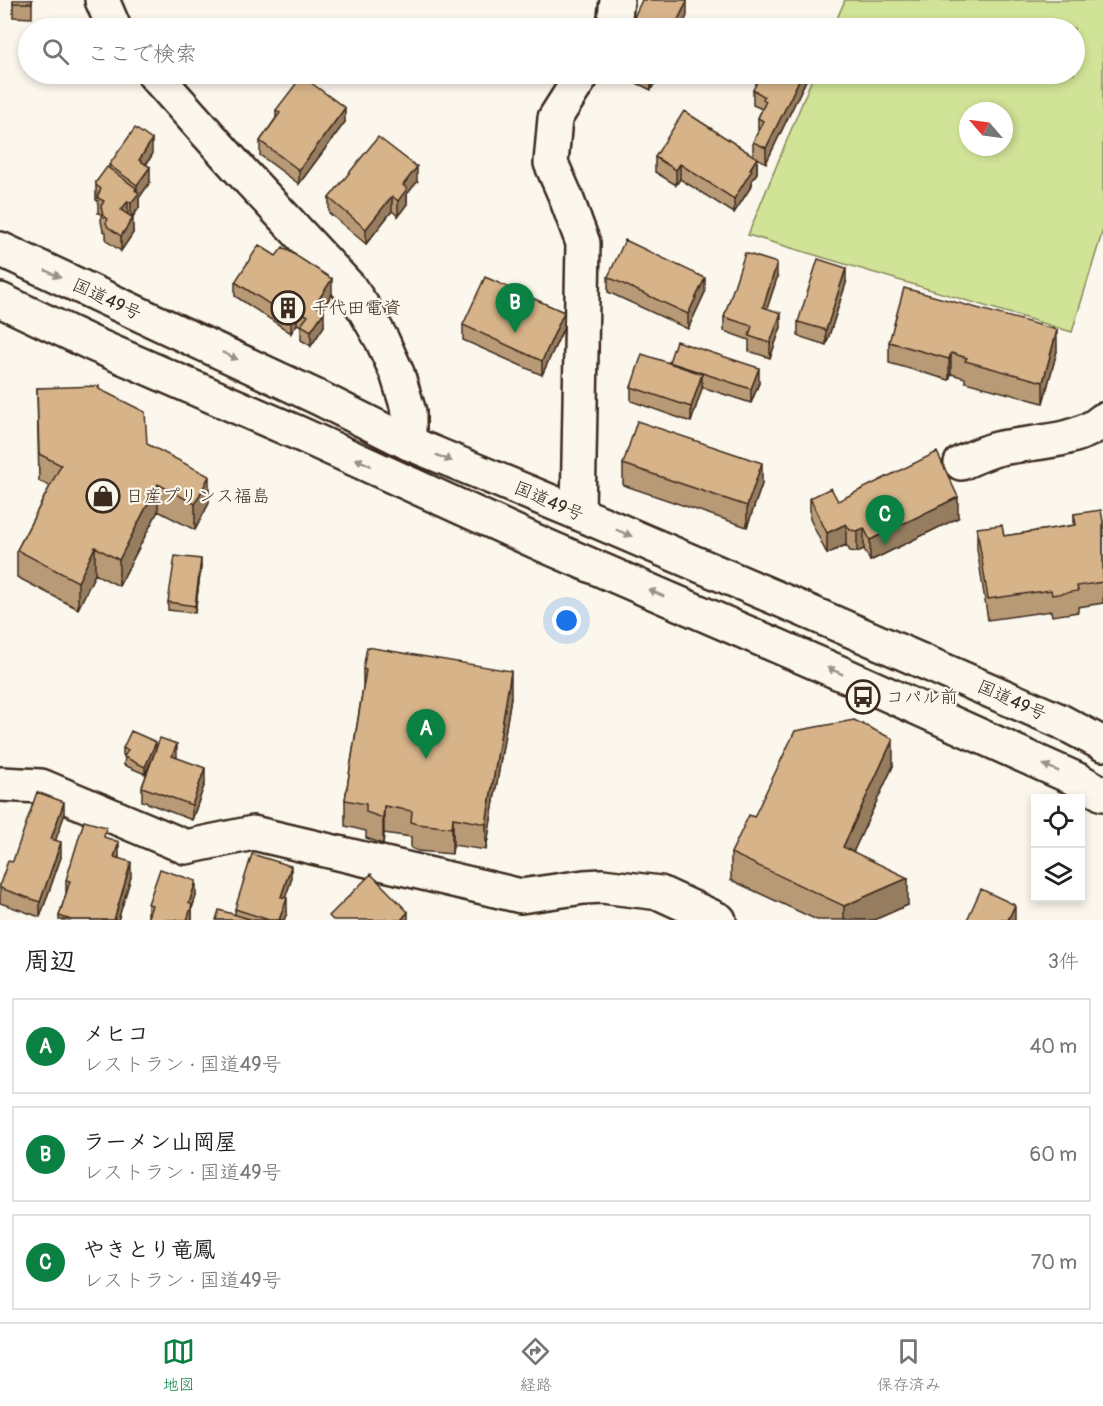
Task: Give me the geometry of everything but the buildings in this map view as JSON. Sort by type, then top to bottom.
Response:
[{"type":"main road","points":[[102,0],[110,18]]},
{"type":"main road","points":[[615,18],[617,0]]},
{"type":"main road","points":[[163,84],[349,287],[365,310],[397,373],[409,412],[410,443]]},
{"type":"main road","points":[[577,84],[555,118],[551,163],[583,243],[578,513]]},
{"type":"main road","name":"国道49号","points":[[0,249],[309,393],[410,443],[1060,721],[1103,744]]},
{"type":"main road","points":[[0,300],[93,344],[300,434],[546,546],[1078,780],[1103,794]]},
{"type":"main road","points":[[961,463],[999,448],[1080,434],[1103,420]]},
{"type":"main road","points":[[0,784],[41,786],[186,847],[253,833],[520,908],[584,887],[602,886],[660,893],[719,920]]},
{"type":"green space","points":[[845,0],[1103,0],[1103,230],[1072,332],[748,235],[810,84],[1085,84],[1085,18],[837,18]]},
{"type":"place","name":"千代田電資","points":[[288,308]]},
{"type":"place","name":"ラーメン山岡屋","points":[[515,333]]},
{"type":"place","name":"日産プリンス福島","points":[[103,496]]},
{"type":"place","name":"やきとり竜鳳","points":[[885,545]]},
{"type":"place","name":"コパル前","points":[[863,697]]},
{"type":"place","name":"メヒコ","points":[[426,759]]}]
